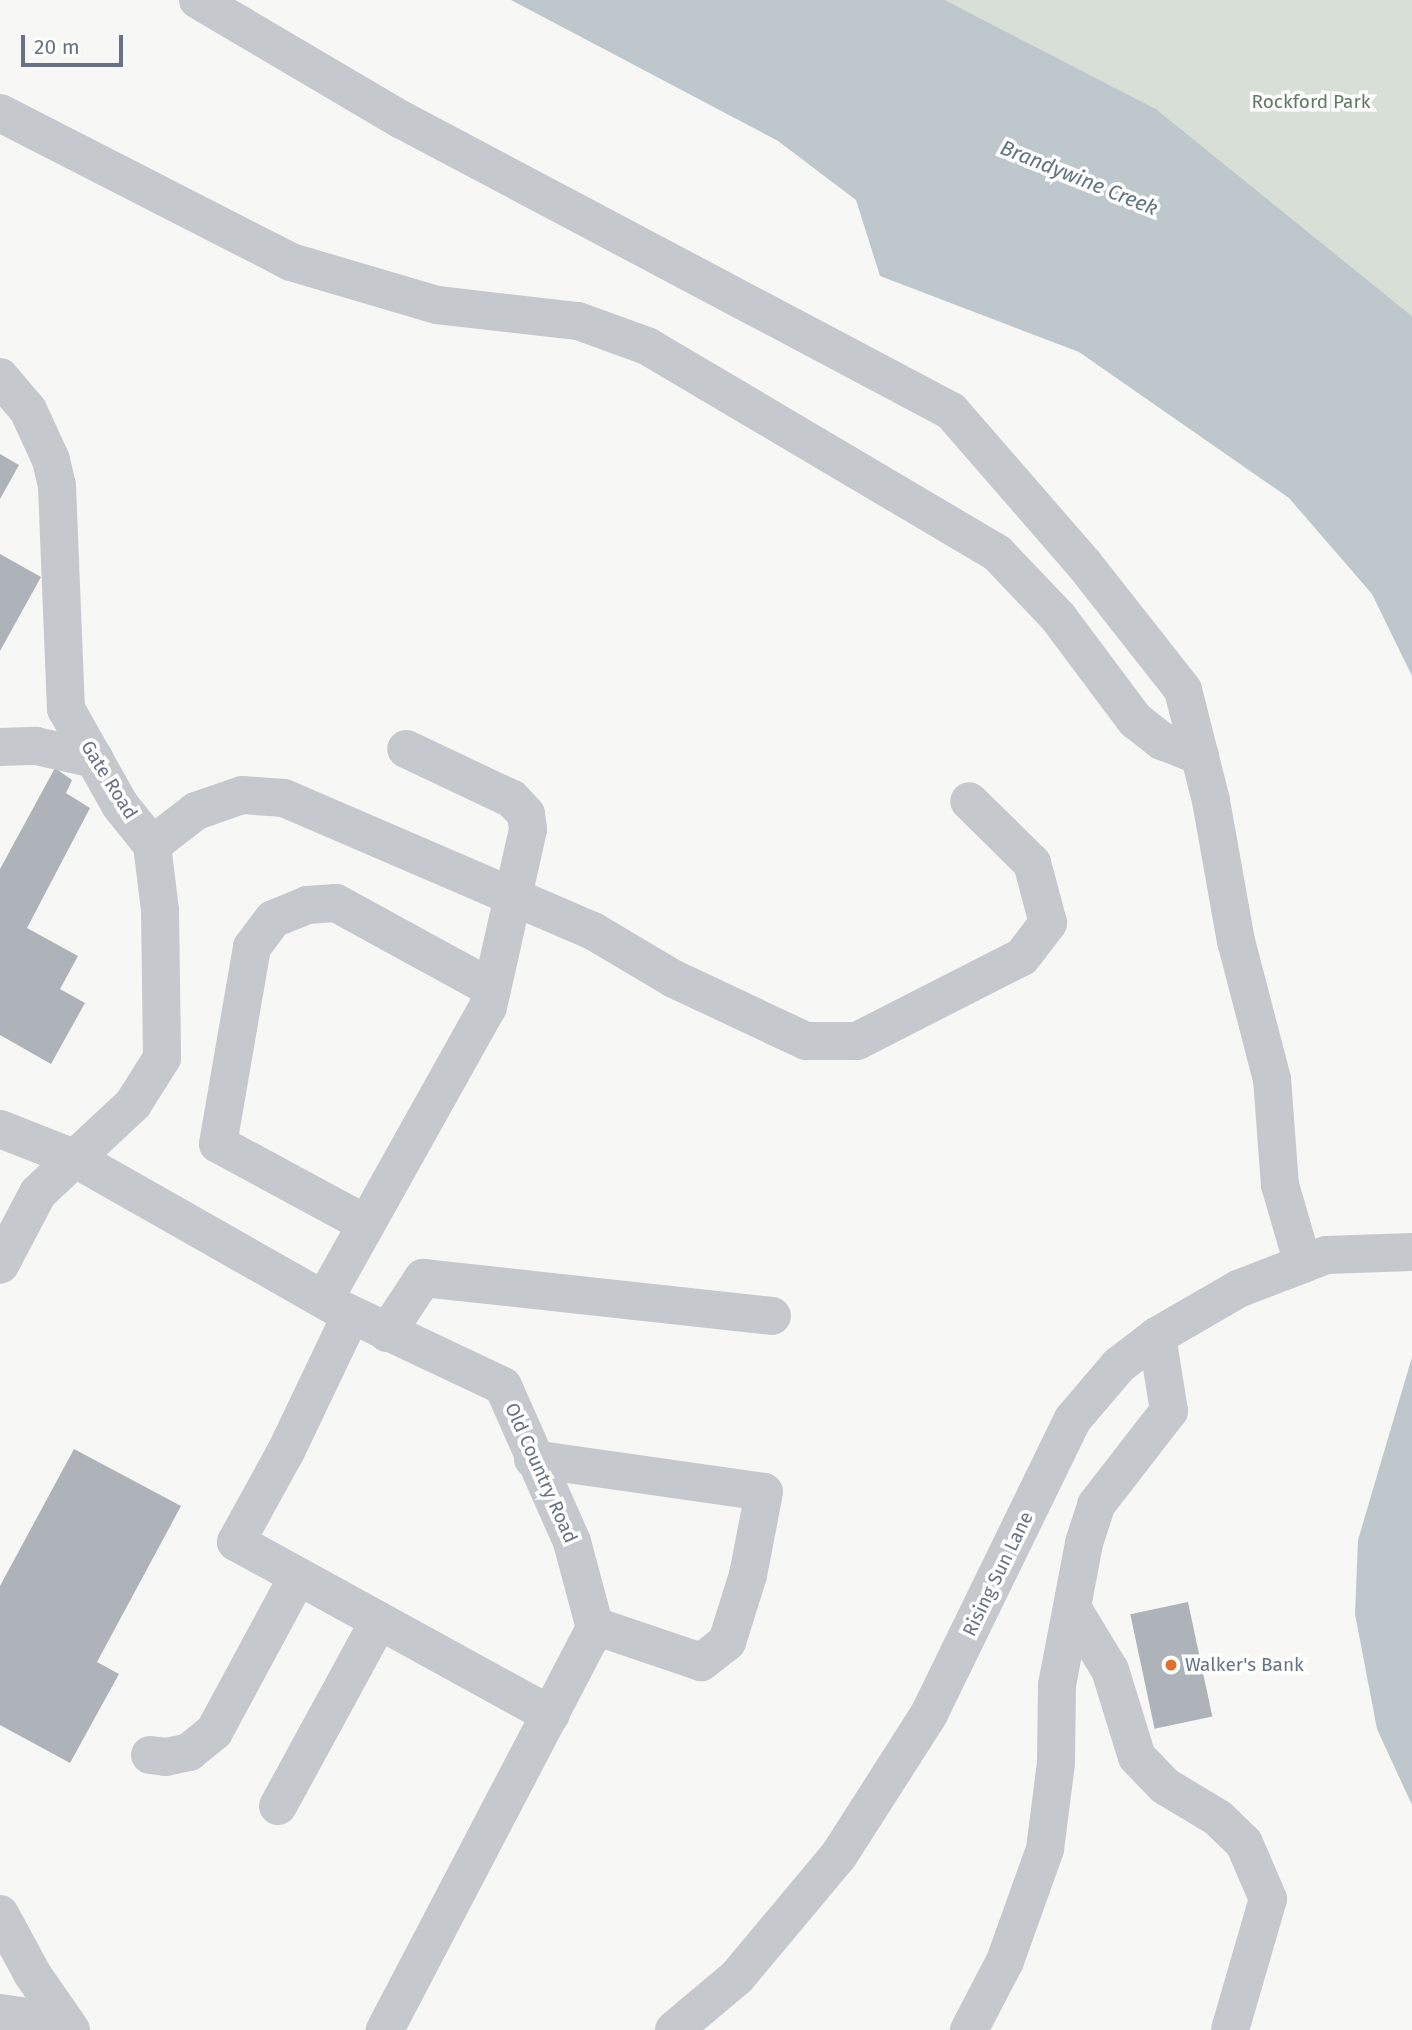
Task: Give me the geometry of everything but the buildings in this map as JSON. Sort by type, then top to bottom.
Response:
[{"type":"street","points":[[198,0],[402,120],[950,411],[1084,564],[1183,690],[1200,756],[1236,941],[1272,1079],[1280,1185],[1303,1264]]},
{"type":"street","points":[[0,113],[291,262],[436,305],[578,321],[647,346],[997,553],[1058,617],[1135,720],[1162,741],[1200,756]]},
{"type":"street","name":"Gate Road","points":[[0,376],[28,410],[51,460],[57,486],[62,692],[66,709],[120,805],[152,845]]},
{"type":"street","points":[[0,748],[36,746],[95,760]]},
{"type":"street","points":[[406,749],[512,799],[526,814],[528,829],[510,897],[488,1007],[366,1224],[286,1451],[236,1542],[551,1716]]},
{"type":"street","points":[[0,1265],[38,1193],[133,1104],[162,1058],[160,910],[152,845],[196,811],[242,795],[284,799],[593,931],[674,979],[806,1041],[857,1041],[1022,957],[1048,923],[1032,863],[969,802]]},
{"type":"street","points":[[366,1224],[218,1144],[251,947],[273,919],[307,905],[336,903],[491,988]]},
{"type":"street","name":"Old Country Road","points":[[0,1129],[74,1158],[338,1307],[387,1333],[503,1386],[572,1542],[594,1626]]},
{"type":"street","name":"Rising Sun Lane","points":[[674,2030],[737,1977],[839,1855],[929,1714],[1073,1419],[1119,1365],[1157,1336],[1238,1289],[1326,1255],[1412,1252]]},
{"type":"street","points":[[387,1333],[423,1278],[772,1315]]},
{"type":"street","points":[[969,2030],[1005,1961],[1045,1849],[1056,1763],[1057,1685],[1084,1543],[1096,1505],[1169,1411],[1157,1336]]},
{"type":"street","points":[[385,2030],[551,1716],[594,1626],[701,1661],[727,1643],[747,1575],[764,1492],[533,1459]]},
{"type":"street","points":[[150,1755],[166,1757],[188,1752],[214,1732],[298,1576]]},
{"type":"street","points":[[1073,1609],[1110,1670],[1137,1757],[1164,1786],[1218,1818],[1244,1843],[1268,1899],[1230,2030]]},
{"type":"street","points":[[278,1805],[379,1620]]},
{"type":"street","points":[[0,1914],[68,2026]]},
{"type":"street","points":[[0,2013],[68,2026]]},
{"type":"green space","name":"Rockford Park","points":[[945,0],[1412,0],[1412,316],[1156,109]]},
{"type":"water","name":"Brandywine Creek","points":[[511,0],[945,0],[1156,109],[1412,316],[1412,676],[1372,594],[1289,498],[1079,352],[880,276],[856,200],[778,141]]},
{"type":"water","points":[[1412,1357],[1412,1805],[1377,1729],[1355,1614],[1358,1540]]},
{"type":"place","name":"Walker's Bank","points":[[1171,1665]]}]
